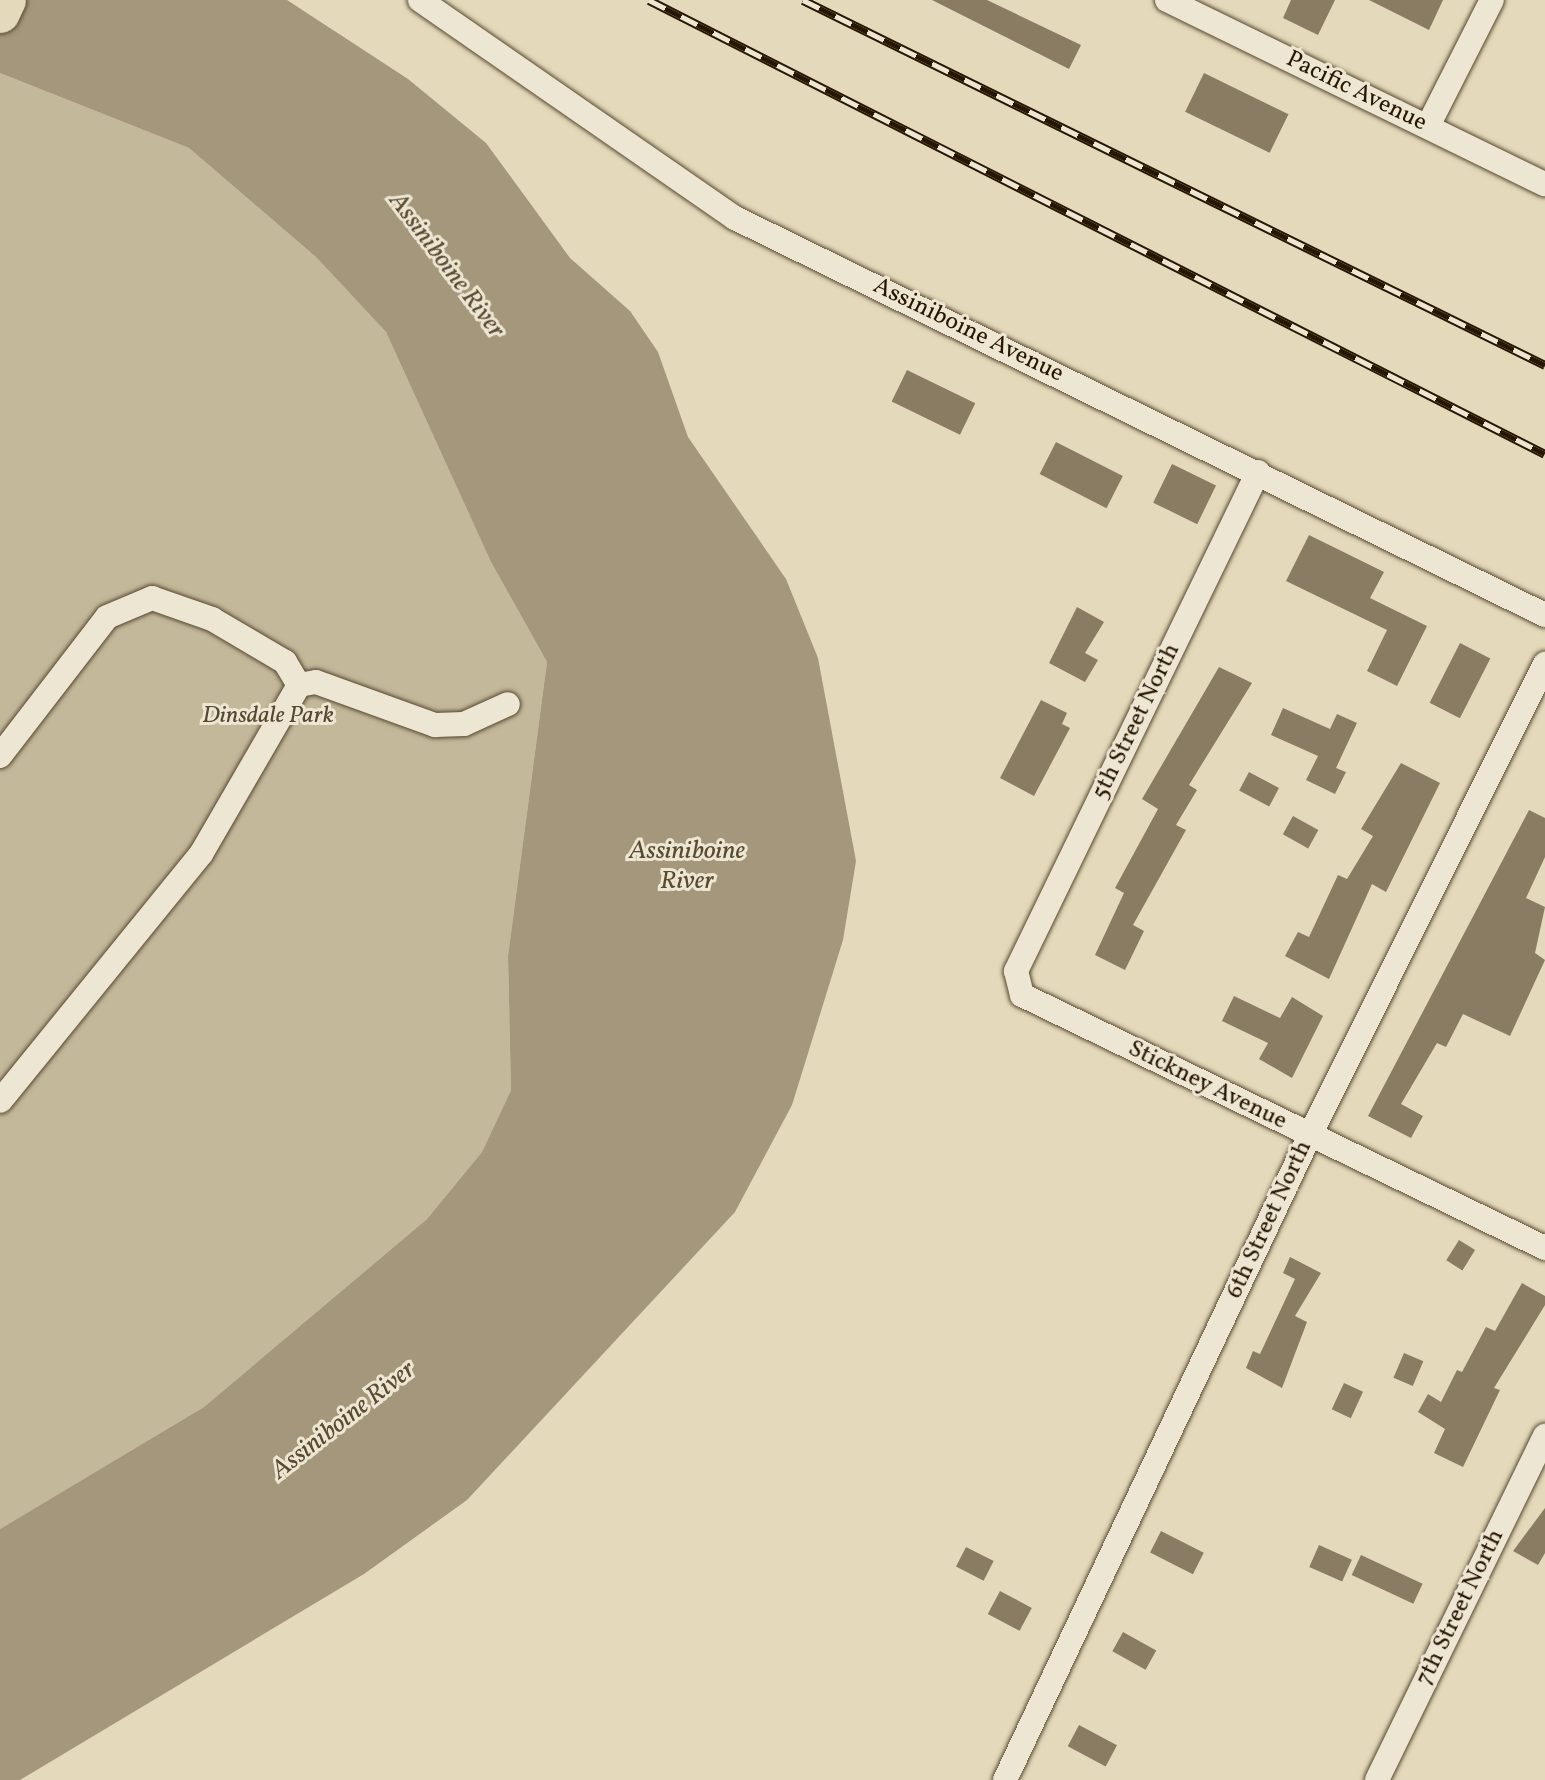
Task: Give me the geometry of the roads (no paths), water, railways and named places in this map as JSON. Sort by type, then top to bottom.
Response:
[{"type":"main road","points":[[0,13],[6,0]]},
{"type":"street","name":"Assiniboine Avenue","points":[[420,0],[735,218],[1545,615]]},
{"type":"street","name":"Pacific Avenue","points":[[1167,0],[1545,184]]},
{"type":"street","points":[[1428,126],[1492,0]]},
{"type":"street","name":"5th Street North","points":[[1016,971],[1258,472]]},
{"type":"street","points":[[0,756],[107,617],[152,598],[212,619],[285,662],[299,685]]},
{"type":"street","name":"6th Street North","points":[[1005,1780],[1309,1137],[1545,664]]},
{"type":"street","points":[[0,1101],[201,854],[299,685],[316,682],[435,725],[464,724],[508,704]]},
{"type":"street","name":"Stickney Avenue","points":[[1016,971],[1022,995],[1309,1137],[1545,1248]]},
{"type":"street","name":"7th Street North","points":[[1377,1780],[1545,1436]]},
{"type":"water","name":"Assiniboine River","points":[[0,0],[287,0],[408,79],[486,143],[570,258],[630,311],[658,352],[688,437],[786,579],[818,658],[856,861],[843,940],[792,1105],[735,1212],[467,1500],[364,1574],[20,1780],[0,1780],[0,1529],[204,1407],[427,1219],[482,1152],[511,1090],[508,956],[547,662],[491,562],[386,332],[316,257],[189,148],[0,73]]},
{"type":"railway","points":[[649,0],[1545,454]]},
{"type":"railway","points":[[803,0],[1545,365]]},
{"type":"park label","name":"Dinsdale Park","points":[[268,717]]}]
